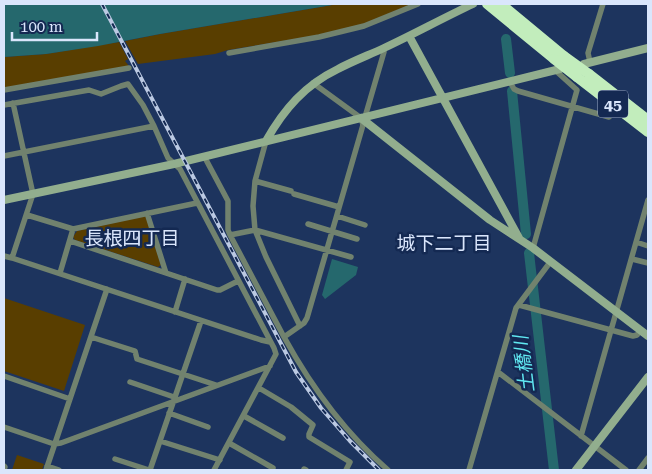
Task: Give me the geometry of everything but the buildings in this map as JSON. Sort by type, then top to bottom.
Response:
[{"type":"highway","name":"45","points":[[488,4],[559,57],[589,74],[648,120]]},
{"type":"highway","name":"45","points":[[501,4],[578,77],[648,132]]},
{"type":"street","points":[[229,53],[312,39],[364,26],[418,4]]},
{"type":"street","points":[[300,326],[266,257],[256,230],[253,206],[255,181],[266,141],[283,113],[313,84],[336,69],[473,4]]},
{"type":"street","points":[[602,4],[587,63],[648,48]]},
{"type":"street","points":[[409,36],[519,239]]},
{"type":"street","points":[[274,348],[304,323],[307,318],[363,124],[363,118],[384,52],[383,48]]},
{"type":"street","points":[[4,90],[129,68]]},
{"type":"street","points":[[4,200],[174,164],[558,70],[577,90],[533,248]]},
{"type":"street","points":[[510,82],[514,89],[518,91],[609,117],[611,115]]},
{"type":"street","points":[[4,104],[90,90],[101,94],[128,84],[143,105],[168,158],[180,169],[276,354],[216,470]]},
{"type":"street","points":[[313,84],[363,118],[491,221],[533,248],[648,336]]},
{"type":"street","points":[[12,258],[33,194],[13,103]]},
{"type":"street","points":[[4,156],[154,126]]},
{"type":"street","points":[[204,156],[228,201],[228,230],[230,235],[285,340],[310,383],[339,422],[388,470]]},
{"type":"street","points":[[255,181],[339,207]]},
{"type":"street","points":[[581,436],[648,200]]},
{"type":"street","points":[[27,215],[74,230],[197,202]]},
{"type":"street","points":[[147,214],[166,273]]},
{"type":"street","points":[[337,216],[365,225]]},
{"type":"street","points":[[308,224],[357,239]]},
{"type":"street","points":[[60,273],[74,230]]},
{"type":"street","points":[[230,235],[256,230],[351,257]]},
{"type":"street","points":[[70,241],[220,290],[238,281]]},
{"type":"street","points":[[636,242],[648,246]]},
{"type":"street","points":[[4,256],[270,342]]},
{"type":"street","points":[[632,259],[648,263]]},
{"type":"street","points":[[469,470],[516,308],[550,261]]},
{"type":"street","points":[[175,312],[185,279]]},
{"type":"street","points":[[59,470],[47,468],[107,289]]},
{"type":"street","points":[[519,304],[633,336],[641,330]]},
{"type":"street","points":[[115,459],[150,470],[201,321]]},
{"type":"street","points":[[91,337],[135,351],[137,359],[216,385]]},
{"type":"street","points":[[4,427],[54,444],[61,443],[174,399],[270,366]]},
{"type":"street","points":[[498,372],[626,470]]},
{"type":"street","points":[[4,376],[70,399]]},
{"type":"street","points":[[576,470],[648,378]]},
{"type":"street","points":[[130,382],[174,399]]},
{"type":"street","points":[[259,388],[291,407],[313,426],[309,437],[350,462],[346,470]]},
{"type":"street","points":[[169,413],[208,427]]},
{"type":"street","points":[[244,416],[283,438]]},
{"type":"street","points":[[160,441],[220,460]]},
{"type":"street","points":[[229,443],[273,468]]},
{"type":"street","points":[[639,470],[648,458]]},
{"type":"shaded area","points":[[4,4],[338,4],[98,46],[46,54],[4,57]]},
{"type":"shaded area","points":[[338,4],[412,4],[364,24],[320,35],[228,50],[215,54],[138,64],[125,41],[160,34]]},
{"type":"shaded area","points":[[119,42],[128,59],[125,61],[129,66],[4,88],[4,57],[46,54]]},
{"type":"shaded area","points":[[146,217],[161,265],[158,267],[75,240],[73,237],[77,231]]},
{"type":"shaded area","points":[[332,259],[358,267],[356,275],[325,299],[322,295]]},
{"type":"shaded area","points":[[4,298],[85,325],[64,391],[4,371]]},
{"type":"shaded area","points":[[17,455],[44,464],[42,470],[12,470]]},
{"type":"pier","points":[[101,4],[103,4],[124,43],[122,44]]},
{"type":"waterway","name":"土橋川","points":[[506,39],[510,73]]},
{"type":"waterway","name":"土橋川","points":[[512,91],[526,234]]},
{"type":"waterway","name":"土橋川","points":[[529,253],[554,470]]},
{"type":"railway","points":[[102,4],[296,372],[321,408],[379,470]]},
{"type":"district","name":"長根四丁目","points":[[132,238]]},
{"type":"district","name":"城下二丁目","points":[[444,243]]}]
